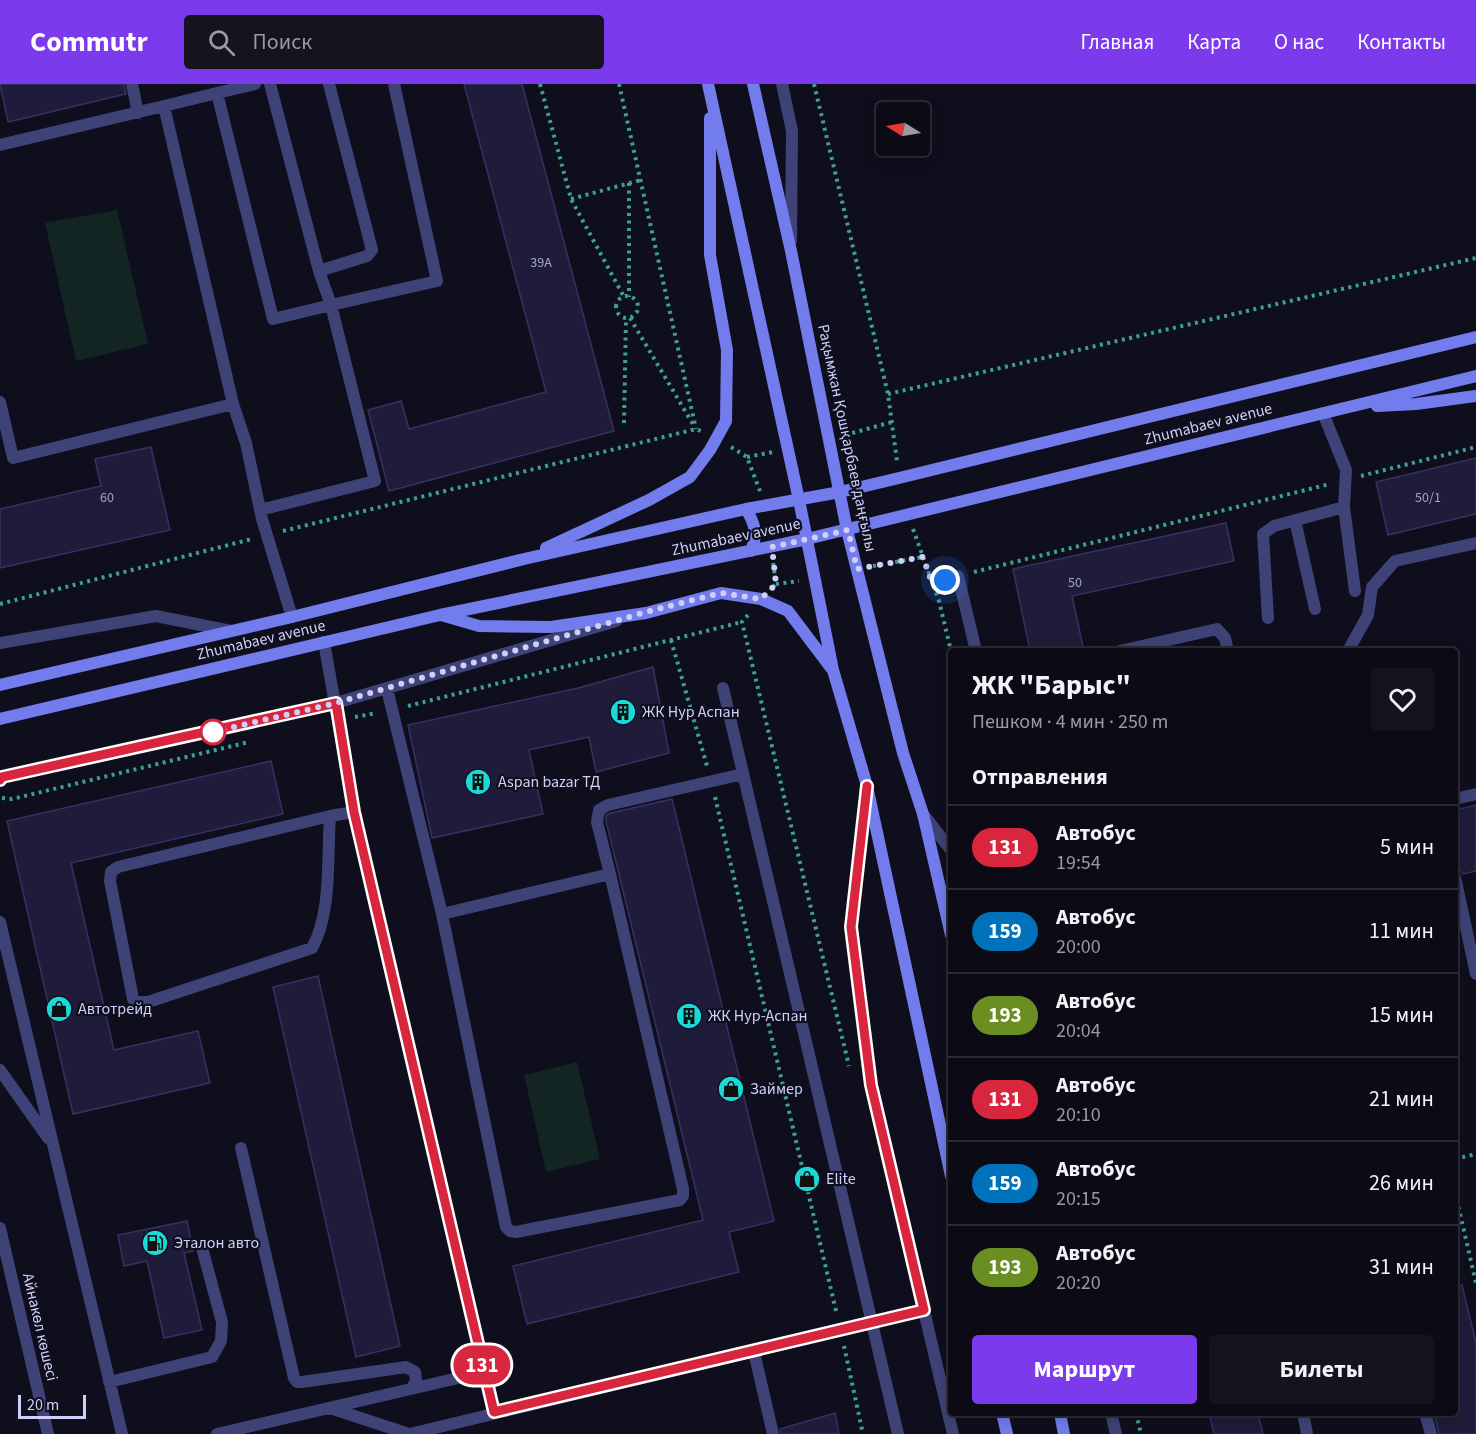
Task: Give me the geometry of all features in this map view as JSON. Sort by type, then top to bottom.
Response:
[{"type":"main road","name":"Рақымжан Қошқарбаев даңғылы","points":[[753,84],[791,251],[857,569],[903,753],[923,814],[948,922]]},
{"type":"main road","points":[[524,558],[649,500],[690,477],[726,422],[727,350],[710,255],[709,90]]},
{"type":"main road","points":[[709,90],[788,448],[833,670],[867,786],[948,1162]]},
{"type":"main road","name":"Zhumabaev avenue","points":[[0,686],[292,617],[524,558],[746,509],[840,492],[1476,337]]},
{"type":"main road","name":"Zhumabaev avenue","points":[[0,719],[440,615],[848,530],[1476,376]]},
{"type":"main road","points":[[1346,407],[1416,404],[1476,396]]},
{"type":"main road","points":[[746,509],[755,524],[756,540],[751,551]]},
{"type":"main road","points":[[440,615],[479,626],[551,627],[646,612],[721,593],[761,599],[788,611],[833,670]]},
{"type":"main road","points":[[1003,1416],[1007,1434]]},
{"type":"main road","points":[[1061,1416],[1064,1434]]},
{"type":"street","points":[[132,84],[138,113]]},
{"type":"street","points":[[0,145],[255,84]]},
{"type":"street","points":[[260,510],[375,481],[331,305],[270,84]]},
{"type":"street","points":[[320,271],[367,256],[372,249],[329,84]]},
{"type":"street","points":[[217,93],[273,319],[437,281],[394,84]]},
{"type":"street","points":[[782,84],[792,131],[791,251]]},
{"type":"street","points":[[164,106],[233,404],[246,443],[260,510],[292,617]]},
{"type":"street","points":[[0,402],[13,458],[233,404]]},
{"type":"street","points":[[1323,413],[1346,470],[1344,507],[1355,591]]},
{"type":"street","points":[[1268,618],[1263,534],[1274,526],[1344,507]]},
{"type":"street","points":[[1295,520],[1315,609]]},
{"type":"street","points":[[1350,648],[1368,615],[1372,587],[1395,561],[1476,543]]},
{"type":"street","points":[[958,576],[975,648]]},
{"type":"street","points":[[0,780],[2,777],[336,703],[646,612]]},
{"type":"street","points":[[0,643],[156,616],[232,631]]},
{"type":"street","points":[[1133,648],[1217,629],[1225,638],[1227,648]]},
{"type":"street","points":[[324,642],[354,812],[494,1412]]},
{"type":"street","points":[[723,688],[898,1434]]},
{"type":"street","points":[[387,689],[442,914],[506,1227],[510,1232],[680,1200],[683,1196],[597,822],[599,810],[608,805],[743,774]]},
{"type":"street","points":[[867,786],[851,927],[871,1085],[948,1413]]},
{"type":"street","points":[[1458,798],[1476,794]]},
{"type":"street","points":[[330,816],[324,918],[312,948],[148,1002],[133,999],[110,881],[111,872],[118,867],[330,816],[354,812]]},
{"type":"street","points":[[923,814],[948,846]]},
{"type":"street","points":[[442,914],[610,874]]},
{"type":"street","points":[[1458,891],[1476,974]]},
{"type":"street","points":[[0,922],[122,1434]]},
{"type":"street","points":[[0,1070],[52,1144]]},
{"type":"street","points":[[241,1148],[294,1378],[297,1382],[302,1382],[406,1367],[415,1372],[416,1381],[412,1388]]},
{"type":"street","name":"Айнакөл көшесі","points":[[0,1228],[48,1434]]},
{"type":"street","points":[[109,1382],[212,1357],[221,1341],[222,1322],[202,1248]]},
{"type":"street","points":[[329,1408],[410,1434],[924,1310]]},
{"type":"street","points":[[754,1352],[773,1434]]},
{"type":"street","points":[[217,1434],[484,1372]]},
{"type":"street","points":[[949,1416],[953,1434]]},
{"type":"street","points":[[1112,1416],[1116,1434]]},
{"type":"street","points":[[1304,1416],[1307,1434]]},
{"type":"street","points":[[1426,1416],[1431,1434]]},
{"type":"path","points":[[540,84],[571,199],[627,297],[637,302],[635,315],[628,318]]},
{"type":"path","points":[[619,84],[696,429]]},
{"type":"path","points":[[814,84],[888,394],[899,478]]},
{"type":"path","points":[[571,199],[641,180]]},
{"type":"path","points":[[627,297],[629,183]]},
{"type":"path","points":[[888,394],[1476,258]]},
{"type":"path","points":[[627,297],[620,299],[616,308],[618,313],[628,318],[696,429],[717,438],[747,457],[765,506]]},
{"type":"path","points":[[624,423],[628,318]]},
{"type":"path","points":[[830,439],[892,422]]},
{"type":"path","points":[[0,604],[267,535],[696,429]]},
{"type":"path","points":[[932,583],[1476,447]]},
{"type":"path","points":[[747,457],[788,448]]},
{"type":"path","points":[[907,514],[932,583],[950,648]]},
{"type":"path","points":[[772,547],[776,584]]},
{"type":"path","points":[[857,569],[923,557]]},
{"type":"path","points":[[339,721],[392,710],[742,622],[776,584],[815,579]]},
{"type":"path","points":[[742,622],[850,1072]]},
{"type":"path","points":[[671,640],[711,781],[863,1434]]},
{"type":"path","points":[[0,798],[12,799],[260,740]]},
{"type":"path","points":[[1458,1158],[1476,1154]]},
{"type":"path","points":[[1458,1205],[1476,1283]]},
{"type":"path","points":[[1468,1250],[1476,1248]]},
{"type":"path","points":[[1137,1416],[1141,1434]]},
{"type":"green space","points":[[117,210],[148,344],[76,361],[45,223]]},
{"type":"green space","points":[[577,1062],[600,1159],[546,1172],[524,1075]]},
{"type":"building","points":[[0,84],[124,84],[126,94],[8,122]]},
{"type":"building","points":[[464,84],[522,84],[614,431],[389,491],[368,410],[401,401],[409,429],[546,392]]},
{"type":"building","points":[[151,447],[170,530],[0,568],[0,509],[101,486],[95,459]]},
{"type":"building","points":[[1476,458],[1476,514],[1388,535],[1376,482]]},
{"type":"building","points":[[1226,523],[1234,561],[1072,596],[1083,648],[1029,648],[1013,569]]},
{"type":"building","name":"Aspan bazar ТД","points":[[653,667],[669,753],[596,772],[589,737],[529,750],[543,814],[432,838],[408,725],[578,688]]},
{"type":"building","points":[[271,761],[283,814],[71,863],[114,1050],[198,1031],[210,1083],[73,1114],[7,821]]},
{"type":"building","name":"ЖК Нур-Аспан","points":[[672,799],[774,1221],[729,1232],[739,1272],[527,1324],[513,1266],[703,1220],[606,821],[606,815],[611,813]]},
{"type":"building","points":[[1476,805],[1476,871],[1463,874],[1458,865],[1458,809]]},
{"type":"building","points":[[318,976],[400,1346],[356,1357],[273,987]]},
{"type":"building","points":[[187,1221],[193,1251],[184,1253],[202,1330],[164,1338],[147,1261],[124,1266],[118,1235]]},
{"type":"building","points":[[1462,1285],[1476,1343],[1476,1434],[1439,1434],[1435,1416],[1458,1416],[1458,1286]]},
{"type":"building","points":[[835,1413],[839,1434],[781,1434],[780,1429]]},
{"type":"building","points":[[1210,1416],[1259,1416],[1263,1434],[1214,1434]]},
{"type":"bus line","name":"131","points":[[0,780],[2,777],[336,703],[354,812],[494,1412],[776,1347],[924,1310],[871,1085],[851,927],[867,786]]},
{"type":"place","name":"ЖК Нур Аспан","points":[[623,712]]},
{"type":"place","name":"Aspan bazar ТД","points":[[478,782]]},
{"type":"place","name":"Автотрейд","points":[[59,1009]]},
{"type":"place","name":"ЖК Нур-Аспан","points":[[689,1016]]},
{"type":"place","name":"Займер","points":[[731,1089]]},
{"type":"place","name":"Elite","points":[[807,1179]]},
{"type":"place","name":"Эталон авто","points":[[155,1243]]},
{"type":"route","points":[[213,732],[211,732],[336,703],[646,612],[721,593],[761,599],[776,584],[772,547],[848,530],[857,569],[923,557],[932,583],[945,580]]}]
